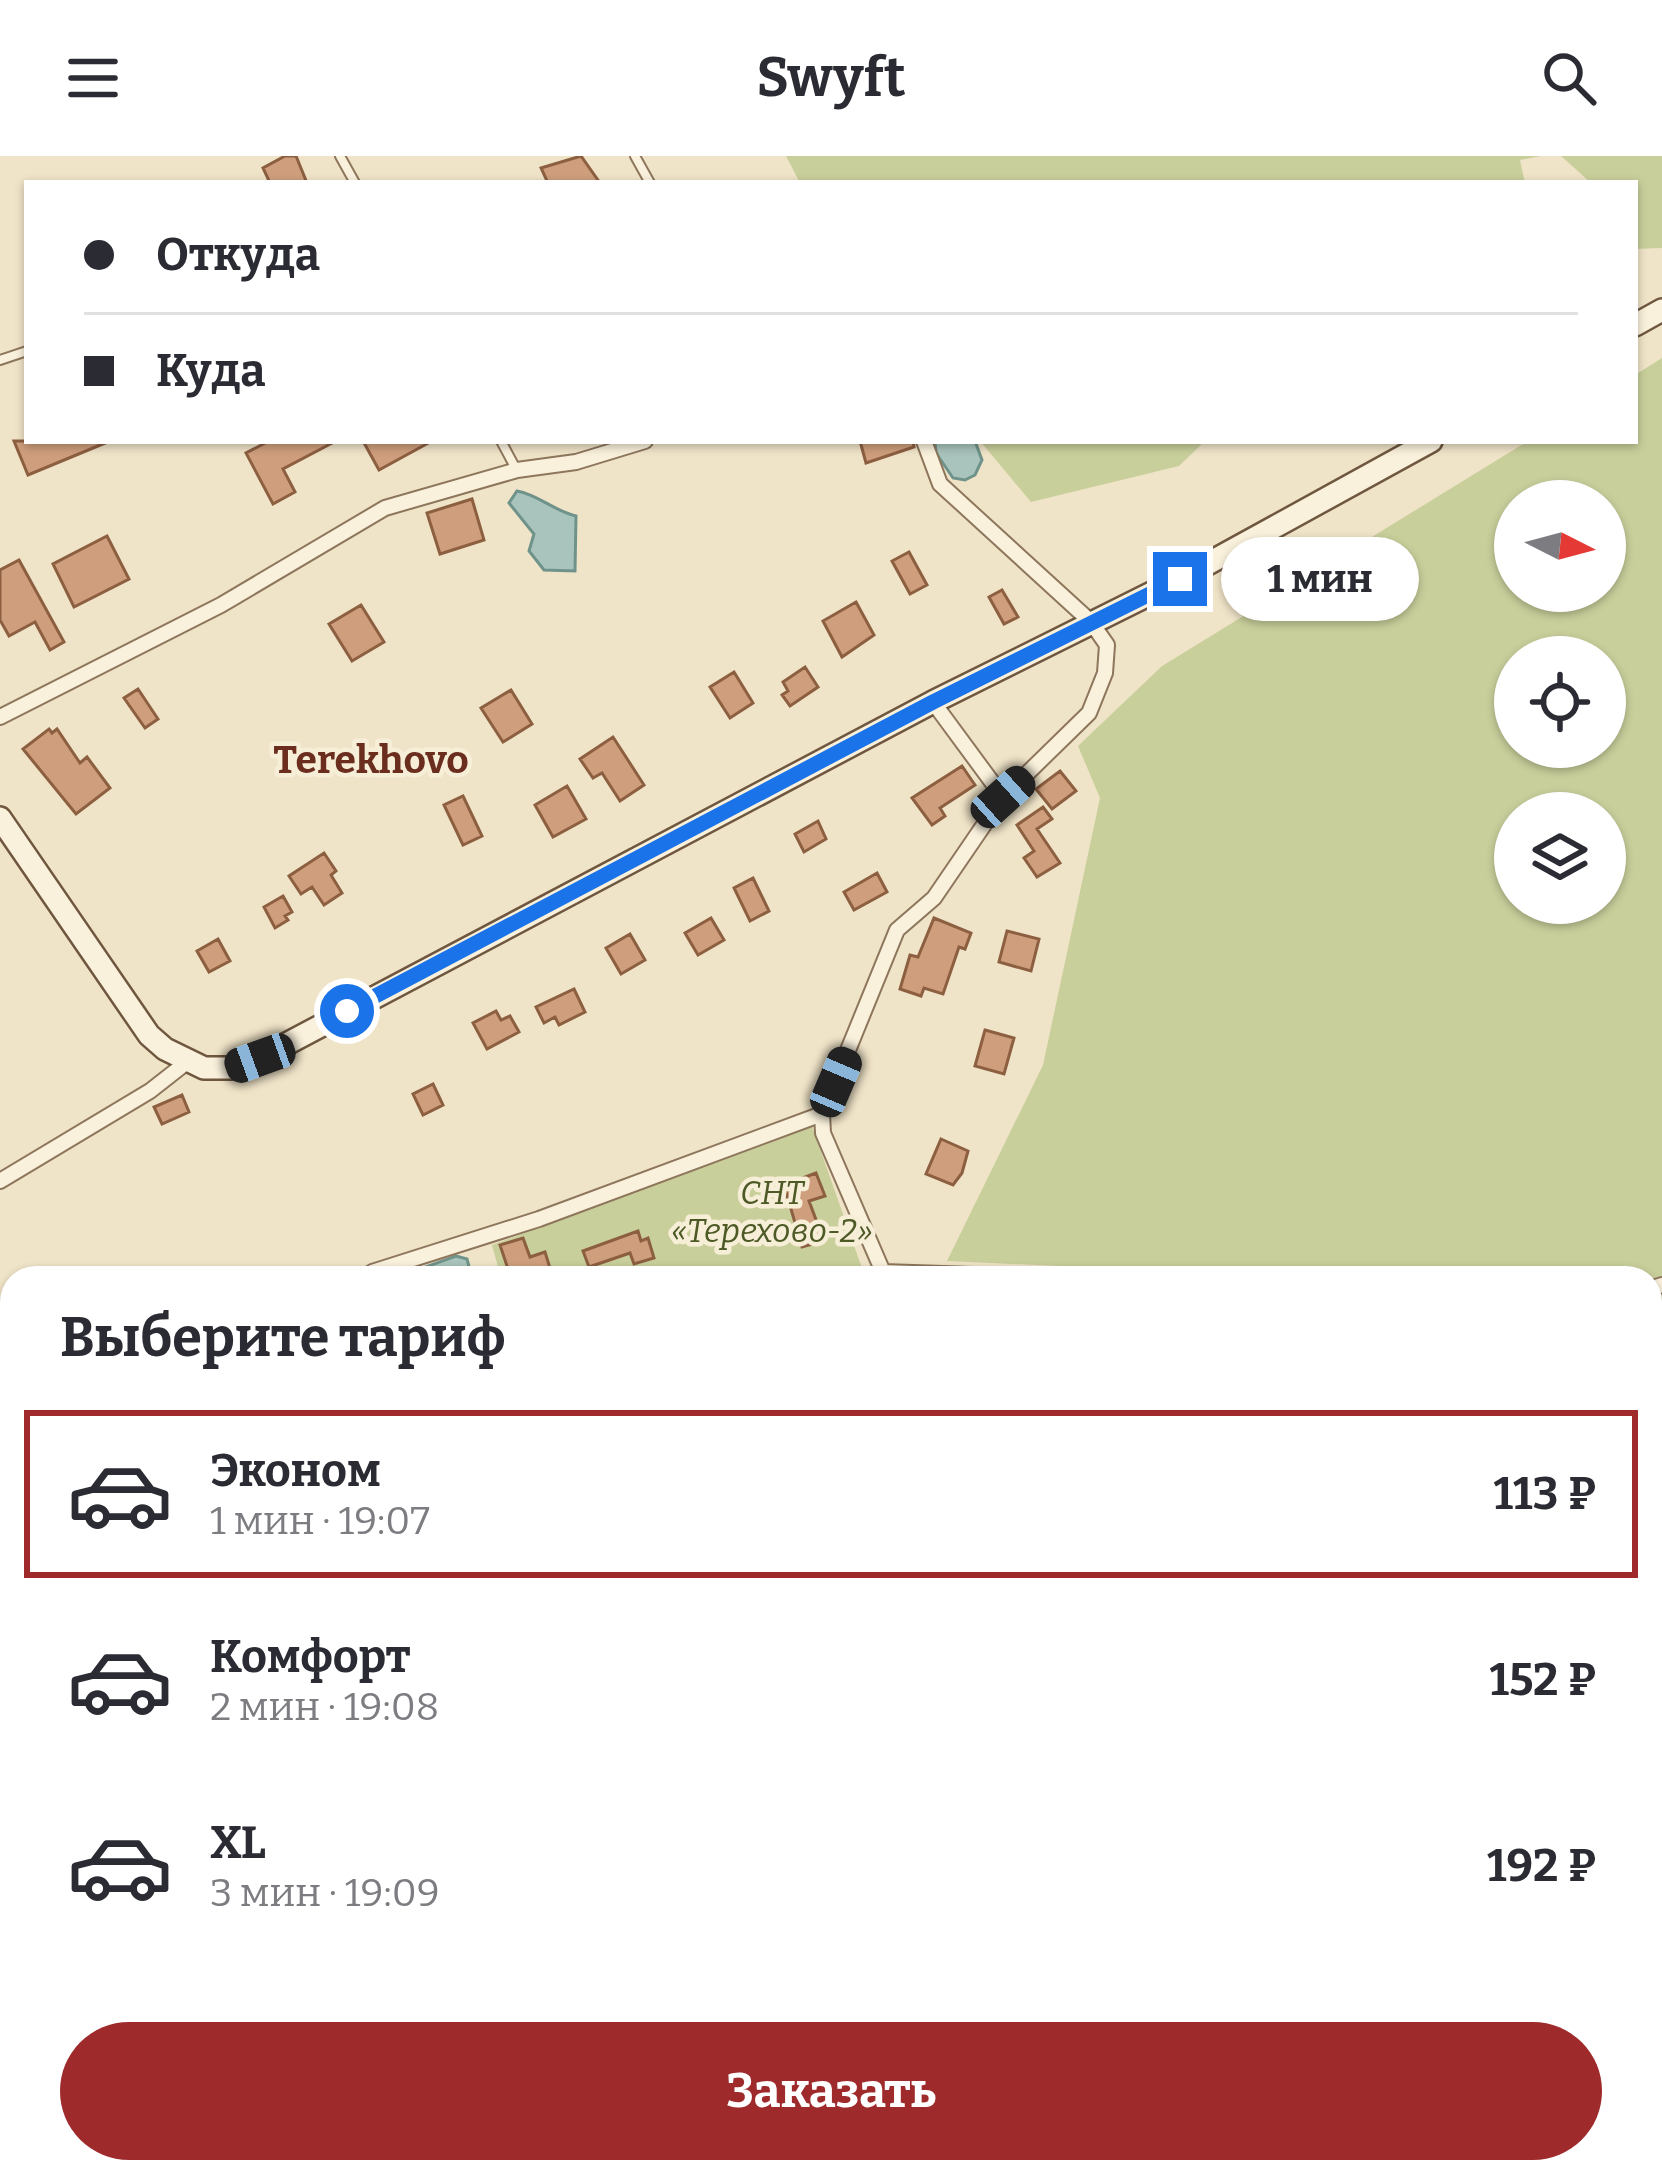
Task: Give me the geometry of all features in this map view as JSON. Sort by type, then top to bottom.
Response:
[{"type":"main road","points":[[0,818],[149,1035],[188,1062],[204,1068],[232,1068],[260,1058],[933,702],[1180,579],[1426,444]]},
{"type":"street","points":[[0,717],[221,605],[385,508],[517,470],[576,462],[635,444]]},
{"type":"street","points":[[880,1266],[823,1133],[822,1114],[896,930],[934,898],[1003,797],[1089,713],[1105,673],[1107,645],[1091,622],[940,484],[925,444]]},
{"type":"street","points":[[933,702],[1003,797]]},
{"type":"street","points":[[0,1181],[150,1091],[188,1062]]},
{"type":"street","points":[[391,1266],[539,1219],[822,1114]]},
{"type":"lane","points":[[503,444],[517,470]]},
{"type":"green space","points":[[786,156],[1541,156],[1520,160],[1524,180],[798,180]]},
{"type":"green space","points":[[1561,156],[1662,156],[1662,248],[1638,249],[1638,180],[1588,180]]},
{"type":"green space","points":[[1662,358],[1662,1266],[1060,1266],[947,1261],[1043,1065],[1100,798],[1078,746],[1162,666],[1523,444],[1638,444],[1638,373]]},
{"type":"green space","points":[[983,444],[1202,444],[1179,466],[1031,502]]},
{"type":"green space","name":"СНТ «Терехово-2»","points":[[812,1126],[861,1266],[498,1266],[492,1245]]},
{"type":"water","points":[[935,444],[976,444],[982,460],[975,475],[965,480],[953,478]]},
{"type":"water","points":[[517,491],[576,516],[575,571],[544,570],[529,551],[534,534],[509,503]]},
{"type":"water","points":[[456,1256],[467,1259],[469,1266],[428,1266]]},
{"type":"building","points":[[285,156],[296,156],[306,180],[269,180],[263,168]]},
{"type":"building","points":[[581,156],[598,180],[547,180],[541,168]]},
{"type":"building","points":[[14,441],[103,444],[28,475]]},
{"type":"building","points":[[263,444],[330,444],[283,469],[295,492],[273,504],[246,453]]},
{"type":"building","points":[[365,444],[427,444],[379,470]]},
{"type":"building","points":[[861,444],[914,444],[914,447],[866,463]]},
{"type":"building","points":[[472,499],[484,540],[440,554],[427,513]]},
{"type":"building","points":[[107,536],[129,579],[74,607],[53,564]]},
{"type":"building","points":[[909,552],[927,585],[910,594],[892,561]]},
{"type":"building","points":[[19,560],[64,642],[50,650],[35,622],[9,636],[0,620],[0,570]]},
{"type":"building","points":[[1002,590],[1018,617],[1004,624],[989,597]]},
{"type":"building","points":[[856,602],[874,635],[842,657],[823,621]]},
{"type":"building","points":[[361,605],[384,642],[352,661],[329,624]]},
{"type":"building","points":[[805,667],[818,687],[790,706],[782,695],[788,691],[783,682]]},
{"type":"building","points":[[734,672],[753,703],[730,718],[710,687]]},
{"type":"building","points":[[138,689],[158,719],[145,728],[124,698]]},
{"type":"building","points":[[511,690],[532,724],[503,742],[481,708]]},
{"type":"building","points":[[49,729],[52,733],[57,729],[80,763],[87,757],[110,788],[76,814],[23,749]]},
{"type":"building","points":[[613,737],[644,785],[620,801],[602,773],[593,778],[580,759]]},
{"type":"building","points":[[962,766],[975,785],[940,808],[945,816],[932,825],[912,798]]},
{"type":"building","points":[[1060,771],[1076,791],[1052,809],[1036,789]]},
{"type":"building","points":[[567,786],[586,819],[553,837],[535,805]]},
{"type":"building","points":[[463,796],[482,836],[463,845],[444,805]]},
{"type":"building","points":[[1043,807],[1052,819],[1037,829],[1060,863],[1037,877],[1024,858],[1034,851],[1017,825]]},
{"type":"building","points":[[818,821],[826,839],[804,852],[795,834]]},
{"type":"building","points":[[324,853],[342,893],[324,905],[312,887],[301,894],[289,876]]},
{"type":"building","points":[[877,873],[887,892],[854,910],[844,892]]},
{"type":"building","points":[[753,878],[769,911],[750,921],[734,888]]},
{"type":"building","points":[[283,896],[292,912],[275,928],[264,907]]},
{"type":"building","points":[[711,918],[724,940],[698,955],[685,933]]},
{"type":"building","points":[[934,918],[971,933],[965,949],[959,947],[943,994],[924,988],[921,996],[900,989],[910,955],[918,957]]},
{"type":"building","points":[[1007,931],[1039,939],[1031,971],[999,962]]},
{"type":"building","points":[[630,934],[645,960],[621,974],[606,948]]},
{"type":"building","points":[[218,939],[230,961],[209,972],[197,951]]},
{"type":"building","points":[[574,989],[585,1012],[559,1025],[555,1017],[544,1023],[536,1007]]},
{"type":"building","points":[[496,1011],[501,1020],[510,1016],[519,1032],[487,1049],[473,1023]]},
{"type":"building","points":[[985,1030],[1014,1038],[1004,1074],[975,1066]]},
{"type":"building","points":[[433,1084],[443,1105],[423,1115],[413,1094]]},
{"type":"building","points":[[182,1095],[189,1112],[162,1124],[154,1107]]},
{"type":"building","points":[[941,1139],[968,1151],[953,1185],[926,1174]]},
{"type":"building","points":[[816,1173],[825,1196],[809,1201],[824,1241],[802,1247],[784,1185]]},
{"type":"building","points":[[638,1231],[641,1241],[648,1238],[654,1258],[634,1264],[630,1253],[589,1266],[583,1251]]},
{"type":"building","points":[[523,1238],[530,1257],[545,1252],[549,1266],[507,1266],[500,1245]]},
{"type":"district","name":"Terekhovo","points":[[371,760]]},
{"type":"route","points":[[347,1011],[933,702],[1180,579]]}]
